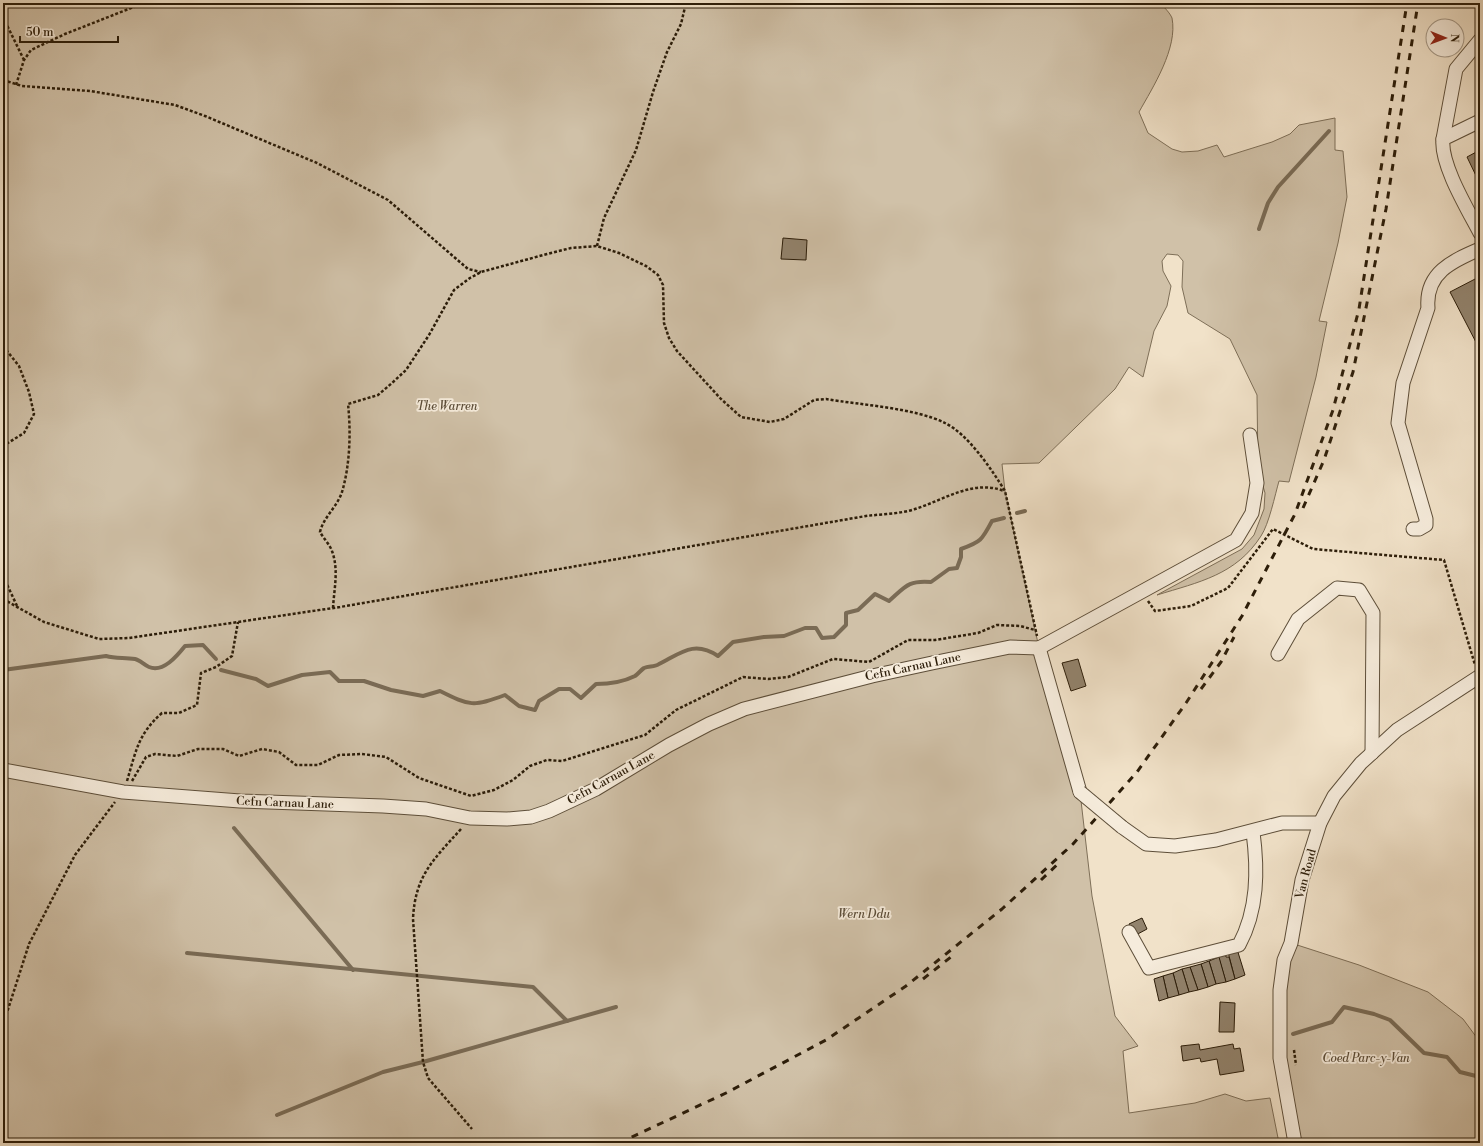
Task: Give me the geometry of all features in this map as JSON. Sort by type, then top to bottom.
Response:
[{"type":"street","points":[[1480,40],[1456,69],[1442,147],[1454,182],[1480,233]]},
{"type":"street","points":[[1443,139],[1480,121]]},
{"type":"street","points":[[1413,529],[1423,528],[1426,525],[1426,519],[1398,423],[1398,405],[1402,383],[1428,308],[1427,300],[1432,279],[1443,268],[1480,249]]},
{"type":"street","points":[[1250,435],[1256,483],[1252,513],[1236,540],[1039,648],[1080,792],[1122,827],[1146,844],[1174,846],[1216,840],[1282,824],[1320,823]]},
{"type":"street","points":[[1278,654],[1298,619],[1337,588],[1359,590],[1373,613],[1372,753]]},
{"type":"street","name":"Cefn Carnau Lane","points":[[3,770],[124,789],[240,801],[383,806],[426,810],[470,818],[507,819],[531,817],[549,811],[596,789],[638,763],[709,724],[744,709],[872,676],[932,663],[1010,647],[1039,648]]},
{"type":"street","name":"Van Road","points":[[1295,1143],[1280,1058],[1280,990],[1284,960],[1291,943],[1302,880],[1320,823],[1334,796],[1361,763],[1397,730],[1479,676]]},
{"type":"street","points":[[1129,932],[1149,968],[1239,945],[1254,905],[1257,862],[1253,832]]},
{"type":"path","points":[[16,85],[24,60],[31,50],[42,44],[144,3]]},
{"type":"path","points":[[597,246],[604,218],[636,150],[653,92],[667,52],[681,24],[686,3]]},
{"type":"path","points":[[3,17],[24,60]]},
{"type":"path","points":[[3,80],[16,85],[106,94],[175,105],[205,116],[317,163],[388,200],[468,269],[481,272]]},
{"type":"path","points":[[333,608],[336,573],[332,550],[320,532],[322,525],[333,511],[342,493],[349,443],[350,421],[348,404],[378,395],[392,384],[406,370],[429,335],[454,290],[481,272],[571,248],[597,246],[619,253],[646,266],[658,275],[663,285],[664,323],[669,338],[676,351],[721,399],[741,417],[770,422],[784,418],[814,400],[826,399],[924,414],[947,423],[966,440],[993,471],[1005,491],[1039,648]]},
{"type":"path","points":[[3,346],[19,366],[29,392],[34,414],[24,433],[3,446]]},
{"type":"path","points":[[3,599],[44,622],[99,638],[130,638],[333,608],[866,516],[914,510],[957,491],[986,487],[1005,491]]},
{"type":"path","points":[[1141,591],[1155,611],[1190,606],[1228,588],[1273,529],[1313,549],[1444,560],[1479,676]]},
{"type":"path","points":[[3,576],[19,609]]},
{"type":"path","points":[[124,789],[140,737],[150,723],[162,712],[179,713],[197,705],[201,673],[216,667],[232,656],[238,622]]},
{"type":"path","points":[[3,1025],[10,1000],[32,938],[75,855],[124,789],[128,786],[146,757],[155,754],[177,756],[198,749],[223,749],[239,756],[262,749],[278,752],[296,765],[318,765],[339,755],[362,754],[386,757],[419,778],[471,796],[494,790],[513,780],[530,766],[547,760],[562,761],[645,735],[676,710],[743,677],[768,679],[788,677],[833,659],[869,662],[908,640],[935,640],[978,632],[997,626],[1020,626],[1035,630]]},
{"type":"path","points":[[470,818],[424,872],[414,900],[413,919],[423,1062],[428,1078],[472,1129]]},
{"type":"path","points":[[1293,1042],[1296,1066]]},
{"type":"green space","points":[[3,3],[1160,3],[1172,18],[1173,30],[1171,42],[1163,67],[1139,112],[1148,133],[1172,149],[1182,152],[1198,151],[1217,145],[1224,157],[1272,142],[1290,134],[1299,125],[1335,118],[1335,150],[1343,151],[1347,197],[1338,243],[1319,321],[1327,322],[1316,377],[1289,482],[1279,481],[1267,524],[1261,536],[1251,549],[1240,560],[1215,575],[1202,581],[1157,595],[1242,549],[1254,535],[1264,509],[1265,493],[1258,469],[1257,395],[1230,339],[1188,313],[1182,287],[1183,261],[1178,255],[1167,254],[1162,261],[1163,271],[1171,286],[1167,306],[1154,331],[1143,377],[1129,367],[1115,389],[1039,463],[1002,464],[1005,491],[1039,648],[1080,792],[1092,896],[1115,1016],[1138,1046],[1123,1051],[1129,1113],[1195,1103],[1225,1094],[1246,1101],[1270,1098],[1279,1143],[3,1143]]},
{"type":"green space","name":"Coed Parc-y-Van","points":[[1291,943],[1359,965],[1428,992],[1463,1019],[1480,1042],[1480,1143],[1295,1143],[1279,1029]]},
{"type":"building","points":[[1480,150],[1480,184],[1467,157]]},
{"type":"building","points":[[783,238],[807,240],[806,260],[781,259]]},
{"type":"building","points":[[1477,278],[1480,283],[1480,350],[1450,292]]},
{"type":"building","points":[[1078,659],[1086,686],[1071,691],[1062,663]]},
{"type":"building","points":[[1142,918],[1147,929],[1134,936],[1129,924]]},
{"type":"building","points":[[1237,949],[1245,975],[1235,979],[1228,952]]},
{"type":"building","points":[[1225,953],[1226,957],[1229,957],[1235,979],[1226,982],[1218,955]]},
{"type":"building","points":[[1219,957],[1226,982],[1216,984],[1209,961]]},
{"type":"building","points":[[1209,961],[1216,984],[1208,987],[1201,964]]},
{"type":"building","points":[[1201,964],[1208,987],[1198,990],[1190,967]]},
{"type":"building","points":[[1190,967],[1198,990],[1189,992],[1182,969]]},
{"type":"building","points":[[1182,969],[1189,992],[1179,995],[1173,973]]},
{"type":"building","points":[[1173,973],[1179,995],[1168,998],[1163,976]]},
{"type":"building","points":[[1163,976],[1168,998],[1159,1001],[1154,979]]},
{"type":"building","points":[[1220,1002],[1235,1003],[1234,1032],[1219,1032]]},
{"type":"building","points":[[1199,1044],[1200,1050],[1233,1044],[1234,1049],[1240,1048],[1244,1071],[1220,1075],[1217,1059],[1201,1062],[1200,1058],[1183,1061],[1181,1046]]},
{"type":"waterway","points":[[1259,229],[1268,203],[1278,187],[1329,131]]},
{"type":"waterway","points":[[1017,513],[1025,511]]},
{"type":"waterway","points":[[221,670],[256,679],[268,686],[302,675],[330,672],[339,681],[364,681],[391,690],[423,696],[440,691],[458,700],[472,703],[486,702],[505,695],[519,706],[535,710],[539,701],[559,689],[570,689],[581,698],[596,684],[606,684],[626,680],[635,676],[644,668],[657,665],[681,652],[688,650],[702,649],[718,656],[733,642],[764,637],[784,636],[805,628],[816,628],[822,638],[834,637],[846,625],[846,613],[858,610],[875,594],[889,601],[903,588],[912,583],[931,582],[949,569],[957,568],[961,557],[961,549],[980,540],[992,521],[1004,518]]},
{"type":"waterway","points":[[3,670],[106,656],[135,659],[149,667],[159,668],[169,662],[185,646],[203,645],[216,659]]},
{"type":"waterway","points":[[234,828],[353,970]]},
{"type":"waterway","points":[[187,953],[533,987],[567,1021]]},
{"type":"waterway","points":[[277,1115],[383,1072],[616,1007]]},
{"type":"waterway","points":[[1293,1034],[1332,1022],[1344,1007],[1374,1014],[1390,1020],[1424,1053],[1447,1057],[1460,1072],[1480,1077]]},
{"type":"railway","points":[[619,1143],[726,1093],[826,1040],[906,986],[1002,909],[1073,844],[1137,772],[1186,703],[1242,616],[1295,514],[1333,410],[1359,309],[1407,3]]},
{"type":"railway","points":[[1303,508],[1324,460],[1353,372],[1386,209],[1418,3]]},
{"type":"railway","points":[[1201,689],[1221,662],[1234,637]]},
{"type":"railway","points":[[1041,880],[1061,861]]},
{"type":"railway","points":[[923,979],[956,953]]},
{"type":"park label","name":"The Warren","points":[[447,406]]},
{"type":"park label","name":"Wern Ddu","points":[[864,914]]}]
